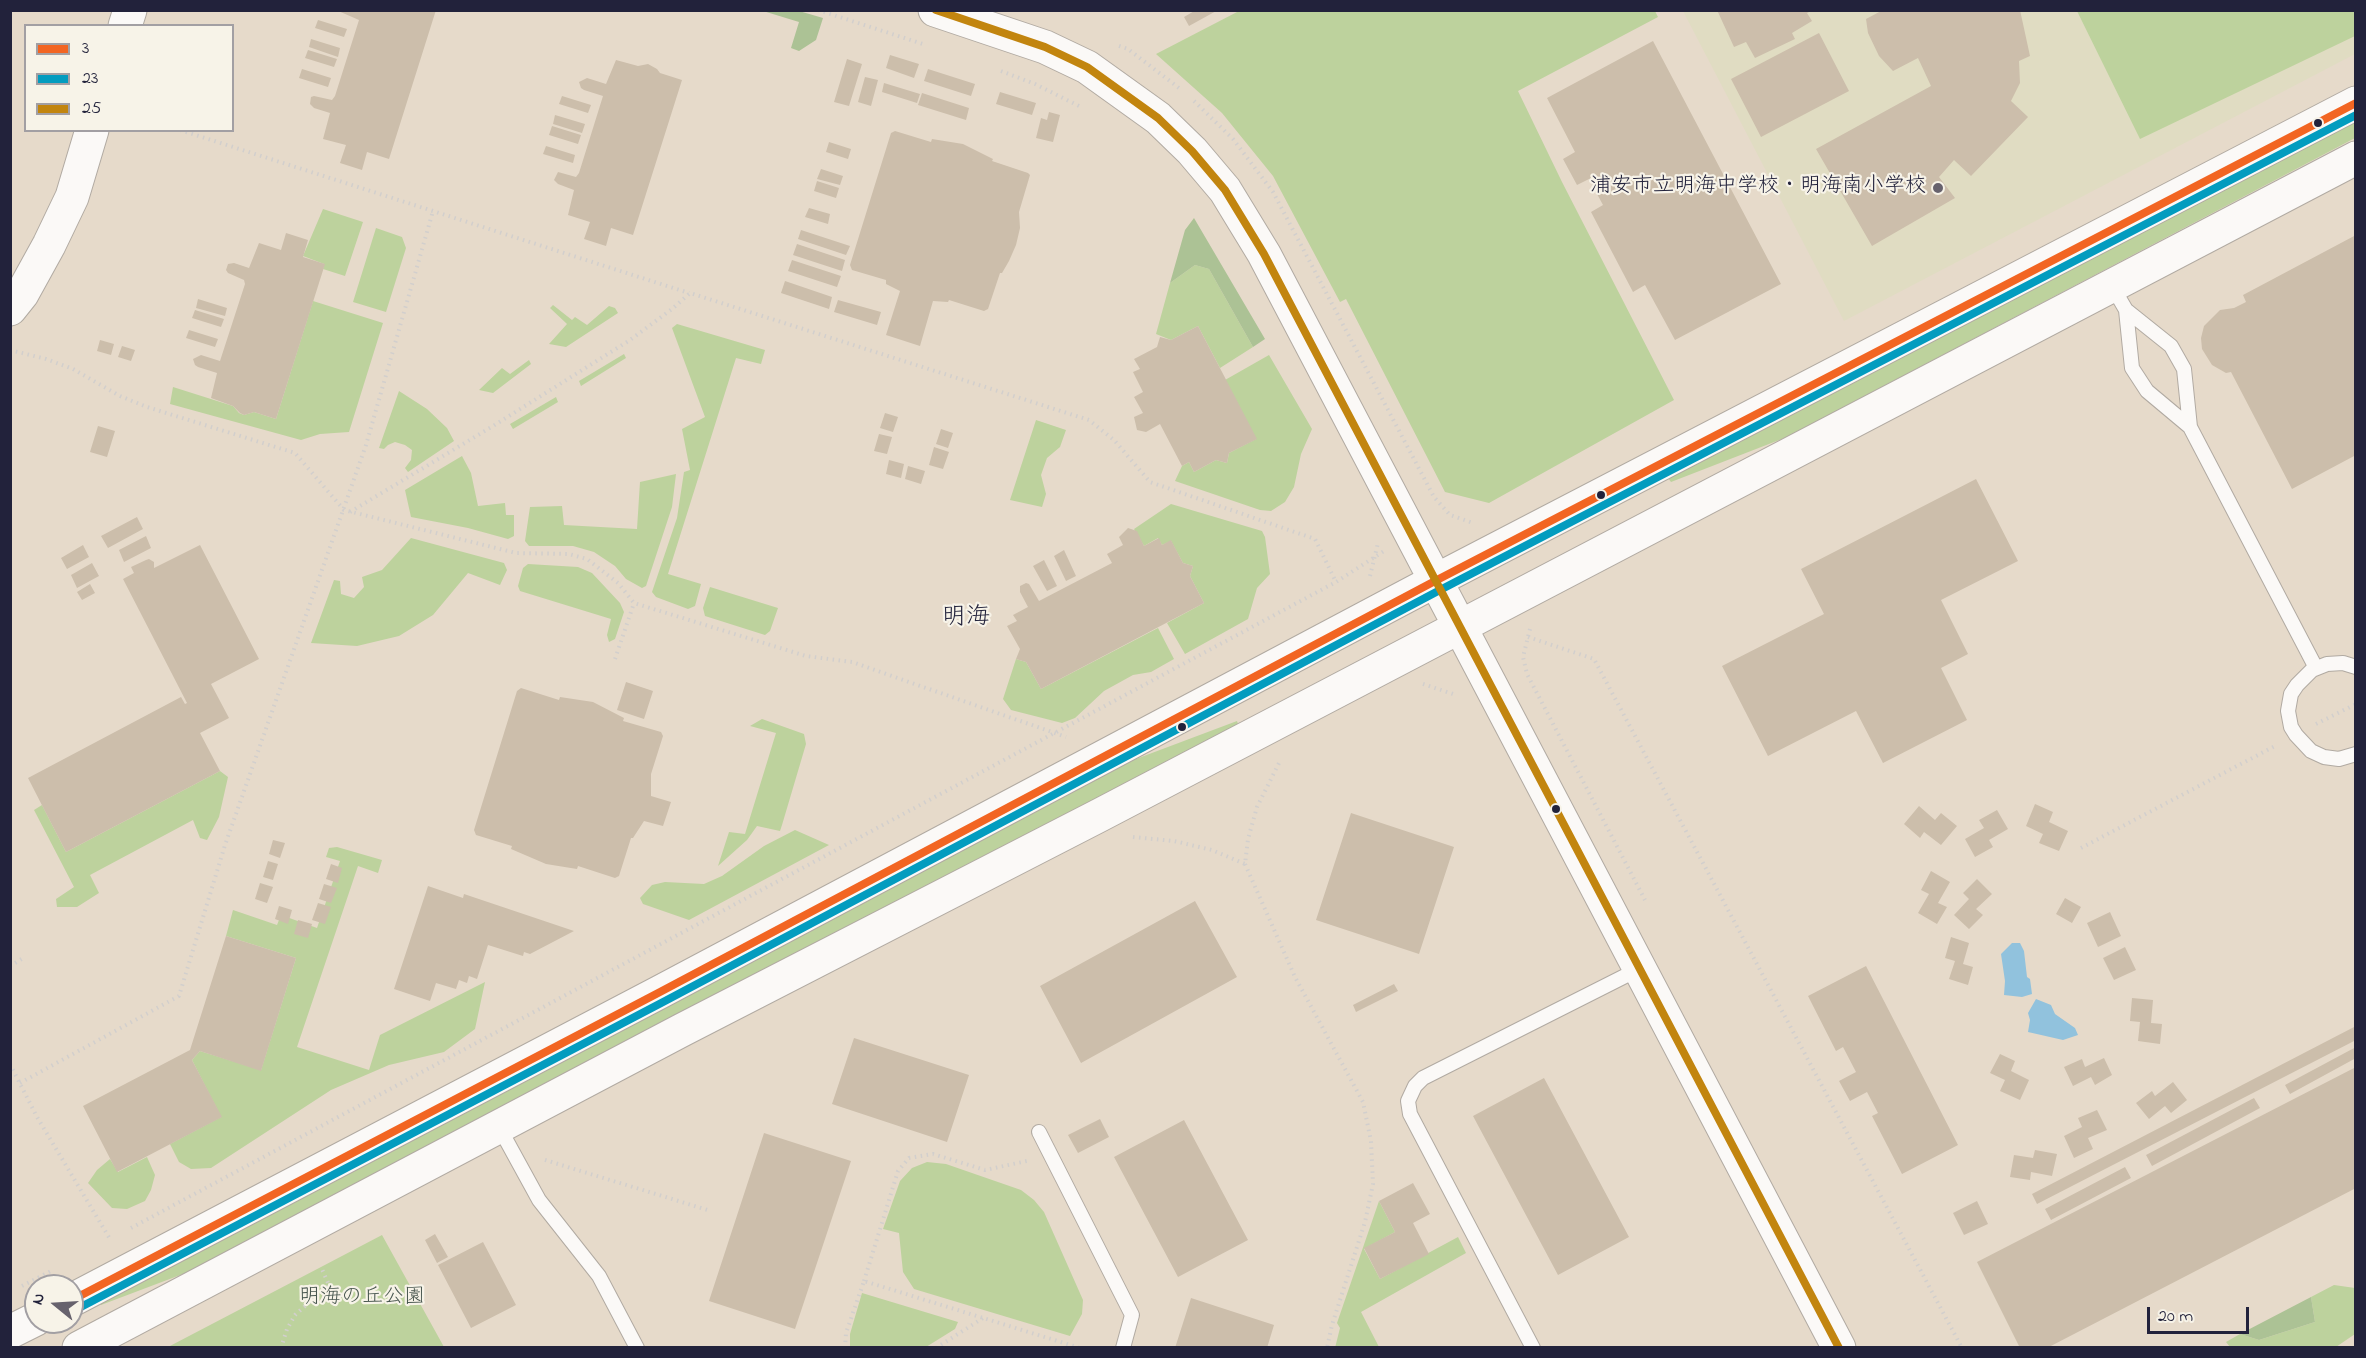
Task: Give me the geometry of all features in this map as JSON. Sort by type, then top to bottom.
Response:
[{"type":"street","points":[[935,10],[1045,47],[1087,67],[1158,118],[1192,151],[1225,190],[1264,254],[1839,1347]]},
{"type":"street","points":[[84,1294],[734,953],[1385,607],[2355,103]]},
{"type":"street","points":[[10,309],[22,294],[67,206],[91,132]]},
{"type":"street","points":[[79,1347],[507,1140],[1417,673],[1459,627],[2119,298],[2355,158]]},
{"type":"street","points":[[10,1332],[24,1325]]},
{"type":"lane","points":[[2119,298],[2171,346],[2184,369],[2190,427],[2316,668]]},
{"type":"lane","points":[[2119,298],[2132,368],[2146,391],[2190,427]]},
{"type":"lane","points":[[2355,667],[2343,663],[2327,664],[2316,668],[2300,680],[2291,694],[2288,711],[2291,727],[2311,751],[2324,757],[2339,759],[2355,754]]},
{"type":"lane","points":[[1533,1347],[1410,1114],[1408,1101],[1415,1086],[1423,1078],[1639,969]]},
{"type":"lane","points":[[1039,1132],[1132,1315],[1123,1347]]},
{"type":"lane","points":[[507,1140],[539,1200],[599,1276],[637,1347]]},
{"type":"path","points":[[818,10],[932,48]]},
{"type":"path","points":[[1118,45],[1178,87],[1233,139],[1259,172],[1295,232],[1434,497],[1450,515],[1477,523]]},
{"type":"path","points":[[995,69],[1035,84],[1082,107]]},
{"type":"path","points":[[186,132],[1089,420],[1114,440],[1150,482],[1315,539],[1336,582]]},
{"type":"path","points":[[20,1083],[179,996],[225,845],[366,445],[433,211]]},
{"type":"path","points":[[350,512],[630,340],[690,293]]},
{"type":"path","points":[[10,350],[73,369],[120,396],[147,407],[295,453],[344,510],[516,553],[569,554],[587,560],[618,583],[634,603],[806,656],[852,662],[1066,737]]},
{"type":"path","points":[[1372,534],[1378,544],[1369,576],[1385,607]]},
{"type":"path","points":[[126,1230],[1336,582],[1392,546]]},
{"type":"path","points":[[615,659],[634,603]]},
{"type":"path","points":[[1531,624],[1523,657],[1527,674],[1648,905]]},
{"type":"path","points":[[1528,637],[1594,659],[1962,1347]]},
{"type":"path","points":[[1417,673],[1455,694],[1461,704]]},
{"type":"path","points":[[2081,848],[2355,704]]},
{"type":"path","points":[[1285,751],[1257,807],[1248,839],[1245,864],[1295,977],[1363,1102],[1371,1141],[1373,1184],[1365,1222],[1327,1347]]},
{"type":"path","points":[[1134,831],[1123,836],[1174,841],[1212,850],[1245,864]]},
{"type":"path","points":[[10,966],[25,957]]},
{"type":"path","points":[[10,1064],[37,1117],[107,1240],[116,1236]]},
{"type":"path","points":[[507,1140],[518,1152],[711,1211]]},
{"type":"path","points":[[845,1347],[846,1334],[898,1171],[909,1158],[933,1154],[985,1170],[1051,1155]]},
{"type":"path","points":[[21,1287],[63,1264]]},
{"type":"path","points":[[281,1347],[295,1315],[329,1285],[321,1267]]},
{"type":"path","points":[[864,1281],[1080,1347]]},
{"type":"path","points":[[936,1347],[983,1318]]},
{"type":"shaded area","name":"浦安市立明海中学校・明海南小学校","points":[[1683,11],[2355,11],[2355,54],[1844,321]]},
{"type":"green space","points":[[763,11],[799,11],[823,18],[816,40],[799,51],[791,48],[799,22]]},
{"type":"green space","points":[[1239,11],[1655,11],[1658,17],[1518,91],[1674,400],[1489,503],[1445,492],[1346,299],[1340,302],[1273,176],[1222,113],[1156,54]]},
{"type":"green space","points":[[2077,11],[2355,11],[2355,36],[2140,139]]},
{"type":"green space","points":[[2355,119],[2355,138],[1787,437],[1671,482],[1668,478]]},
{"type":"green space","points":[[323,209],[363,222],[345,276],[323,269],[324,264],[303,256]]},
{"type":"green space","points":[[1194,218],[1265,339],[1253,347],[1209,269],[1195,265],[1170,283],[1185,230]]},
{"type":"green space","points":[[376,228],[402,237],[406,248],[386,312],[353,302]]},
{"type":"green space","points":[[1195,265],[1209,269],[1253,347],[1220,368],[1198,326],[1171,340],[1156,334],[1170,283]]},
{"type":"green space","points":[[313,301],[383,323],[349,432],[320,434],[301,440],[170,404],[173,387],[233,406],[244,415],[254,412],[276,419]]},
{"type":"green space","points":[[553,305],[572,320],[575,317],[587,325],[609,306],[615,308],[618,313],[566,347],[549,344],[567,324],[550,308]]},
{"type":"green space","points":[[677,324],[765,350],[761,364],[736,358],[668,574],[701,584],[695,606],[688,609],[656,597],[652,592],[677,518],[684,472],[690,470],[682,429],[705,417],[672,328]]},
{"type":"green space","points":[[624,354],[626,358],[581,386],[579,381]]},
{"type":"green space","points":[[1269,355],[1312,429],[1301,454],[1294,487],[1285,502],[1271,511],[1260,510],[1175,481],[1182,466],[1189,462],[1194,472],[1216,460],[1227,463],[1229,453],[1256,439],[1225,380]]},
{"type":"green space","points":[[529,360],[531,364],[493,393],[479,390],[502,368],[510,374]]},
{"type":"green space","points":[[399,391],[427,409],[447,428],[454,441],[408,472],[405,468],[411,460],[412,450],[395,442],[384,449],[379,448]]},
{"type":"green space","points":[[556,397],[558,402],[513,429],[510,424]]},
{"type":"green space","points":[[1036,420],[1066,430],[1060,447],[1047,458],[1041,475],[1046,494],[1042,507],[1010,500]]},
{"type":"green space","points":[[462,456],[471,473],[478,506],[505,503],[506,515],[514,515],[514,536],[508,539],[468,528],[411,517],[405,490]]},
{"type":"green space","points":[[676,474],[672,507],[646,586],[642,588],[626,579],[615,566],[594,552],[573,546],[529,546],[525,541],[530,507],[562,506],[564,525],[637,529],[640,482]]},
{"type":"green space","points":[[1171,504],[1262,531],[1265,537],[1270,574],[1257,588],[1248,619],[1185,654],[1167,623],[1204,603],[1190,576],[1193,566],[1183,563],[1171,541],[1162,545],[1158,538],[1144,546],[1134,529]]},
{"type":"green space","points":[[411,538],[504,563],[507,570],[500,585],[468,573],[433,615],[399,636],[357,646],[311,643],[334,580],[340,581],[341,594],[354,598],[364,587],[362,577],[382,570]]},
{"type":"green space","points":[[528,564],[578,567],[592,573],[620,603],[624,612],[615,639],[609,642],[607,635],[611,619],[520,591],[518,586],[523,568]]},
{"type":"green space","points":[[710,587],[778,608],[770,631],[765,635],[705,616],[703,608]]},
{"type":"green space","points":[[1158,628],[1174,659],[1151,672],[1133,675],[1104,691],[1075,718],[1062,723],[1011,710],[1003,699],[1016,659],[1026,662],[1041,689]]},
{"type":"green space","points":[[762,719],[804,734],[806,744],[782,825],[780,831],[757,826],[747,840],[718,866],[729,832],[745,834],[776,733],[750,726]]},
{"type":"green space","points":[[1237,721],[1238,724],[212,1263],[101,1305],[98,1300],[1120,765]]},
{"type":"green space","points":[[220,771],[228,777],[219,817],[207,840],[200,838],[193,820],[90,875],[99,893],[77,907],[57,907],[56,899],[74,887],[34,810],[42,805],[66,852]]},
{"type":"green space","points":[[795,830],[829,845],[689,920],[643,904],[640,898],[652,885],[665,882],[704,884],[722,876],[764,846]]},
{"type":"green space","points":[[337,847],[382,860],[378,873],[358,866],[297,1047],[369,1070],[380,1035],[485,982],[475,1029],[444,1052],[389,1065],[331,1090],[211,1168],[191,1169],[179,1162],[170,1144],[221,1117],[192,1060],[200,1051],[261,1070],[296,958],[226,936],[233,910],[277,925],[281,915],[317,928],[340,861],[326,857],[329,848]]},
{"type":"green space","points":[[147,1157],[155,1175],[151,1190],[145,1201],[127,1209],[112,1208],[88,1183],[97,1170],[110,1159],[118,1172]]},
{"type":"green space","points":[[927,1162],[946,1164],[1021,1190],[1044,1212],[1083,1300],[1082,1314],[1070,1336],[914,1289],[903,1272],[899,1233],[883,1229],[900,1181],[912,1168]]},
{"type":"green space","points":[[1379,1201],[1395,1232],[1364,1249],[1380,1279],[1458,1237],[1466,1253],[1361,1312],[1379,1347],[1335,1348],[1340,1328],[1337,1323]]},
{"type":"green space","name":"明海の丘公園","points":[[382,1235],[444,1347],[168,1347],[321,1267]]},
{"type":"green space","points":[[2334,1285],[2355,1288],[2355,1334],[2336,1347],[2230,1347],[2226,1342],[2240,1334],[2259,1340],[2315,1322],[2311,1297]]},
{"type":"green space","points":[[862,1293],[958,1322],[955,1329],[926,1347],[850,1347],[850,1334]]},
{"type":"green space","points":[[2311,1297],[2315,1322],[2259,1340],[2240,1334]]},
{"type":"water","points":[[2012,943],[2020,943],[2024,951],[2027,977],[2030,979],[2032,994],[2022,997],[2004,995],[2005,981],[2001,954]]},
{"type":"water","points":[[2036,999],[2051,1005],[2055,1014],[2075,1028],[2078,1035],[2063,1040],[2028,1032],[2030,1020],[2028,1013]]},
{"type":"building","points":[[336,10],[436,10],[389,159],[367,152],[362,170],[340,163],[346,145],[323,139],[330,113],[314,108],[310,104],[311,97],[314,96],[332,100],[335,96],[359,20]]},
{"type":"building","points":[[1196,10],[1218,10],[1189,26],[1184,17]]},
{"type":"building","points":[[1717,10],[1813,10],[1807,13],[1812,21],[1792,33],[1795,39],[1755,58],[1746,42],[1734,47]]},
{"type":"building","points":[[1883,10],[2020,10],[2030,56],[2019,61],[2020,83],[2011,101],[2028,117],[1971,176],[1954,160],[1939,177],[1955,198],[1872,246],[1816,149],[1931,86],[1918,58],[1893,71],[1879,56],[1868,33],[1866,19]]},
{"type":"building","points":[[318,20],[347,29],[344,37],[315,28]]},
{"type":"building","points":[[1819,33],[1849,91],[1761,137],[1731,79]]},
{"type":"building","points":[[311,39],[340,48],[338,57],[309,47]]},
{"type":"building","points":[[1653,41],[1781,284],[1675,340],[1645,285],[1633,292],[1591,212],[1603,205],[1589,179],[1577,185],[1563,159],[1575,152],[1547,98]]},
{"type":"building","points":[[308,50],[337,59],[334,67],[305,58]]},
{"type":"building","points":[[890,55],[919,64],[914,78],[886,68]]},
{"type":"building","points":[[847,59],[862,64],[849,106],[834,102]]},
{"type":"building","points":[[616,60],[638,66],[648,64],[660,73],[682,80],[633,235],[611,228],[606,246],[584,239],[590,222],[568,215],[574,190],[554,180],[558,172],[576,177],[579,173],[603,96],[584,90],[579,82],[587,78],[606,84]]},
{"type":"building","points":[[302,69],[331,78],[328,87],[299,78]]},
{"type":"building","points":[[928,69],[975,84],[971,96],[924,81]]},
{"type":"building","points":[[865,77],[878,80],[871,106],[858,102]]},
{"type":"building","points":[[884,83],[920,94],[917,103],[882,92]]},
{"type":"building","points":[[1000,92],[1036,103],[1032,115],[996,104]]},
{"type":"building","points":[[922,93],[969,108],[966,120],[918,105]]},
{"type":"building","points":[[562,96],[591,105],[588,113],[559,104]]},
{"type":"building","points":[[1049,112],[1060,115],[1053,142],[1036,138],[1041,118],[1047,120]]},
{"type":"building","points":[[555,115],[585,124],[582,133],[553,124]]},
{"type":"building","points":[[552,126],[581,135],[578,144],[549,135]]},
{"type":"building","points":[[895,131],[931,142],[932,139],[963,144],[993,159],[992,161],[1030,175],[1019,212],[1020,228],[1016,245],[1009,261],[1000,273],[988,309],[984,311],[949,300],[948,302],[933,301],[920,346],[886,335],[900,291],[886,284],[886,280],[852,270],[850,265],[891,133]]},
{"type":"building","points":[[829,142],[851,149],[848,159],[826,152]]},
{"type":"building","points":[[546,146],[575,155],[573,163],[543,154]]},
{"type":"building","points":[[821,169],[843,176],[840,185],[817,179]]},
{"type":"building","points":[[817,181],[839,188],[836,198],[814,191]]},
{"type":"building","points":[[809,208],[830,214],[828,224],[805,217]]},
{"type":"building","points":[[801,230],[850,246],[846,255],[798,239]]},
{"type":"building","points":[[286,233],[308,240],[303,257],[325,264],[276,419],[254,412],[244,415],[233,406],[211,398],[217,373],[198,367],[193,359],[201,355],[220,361],[245,284],[244,280],[228,273],[226,270],[228,264],[234,263],[249,268],[259,243],[281,250]]},
{"type":"building","points":[[2356,235],[2356,455],[2292,489],[2231,372],[2226,373],[2212,365],[2202,349],[2201,338],[2204,326],[2220,310],[2234,308],[2246,302],[2243,295]]},
{"type":"building","points":[[797,244],[845,260],[842,271],[793,255]]},
{"type":"building","points":[[792,260],[841,276],[837,287],[788,271]]},
{"type":"building","points":[[785,281],[832,297],[829,309],[781,293]]},
{"type":"building","points":[[198,299],[227,308],[225,316],[196,308]]},
{"type":"building","points":[[838,300],[881,312],[877,325],[834,312]]},
{"type":"building","points":[[195,310],[224,319],[221,327],[192,318]]},
{"type":"building","points":[[1198,326],[1257,439],[1229,453],[1227,463],[1216,460],[1194,472],[1189,462],[1182,466],[1160,424],[1146,432],[1137,430],[1134,417],[1143,413],[1134,397],[1143,392],[1133,372],[1140,369],[1134,359],[1157,347],[1160,337],[1171,340]]},
{"type":"building","points":[[189,330],[218,339],[215,347],[186,338]]},
{"type":"building","points":[[100,340],[114,344],[111,355],[97,351]]},
{"type":"building","points":[[122,346],[135,350],[131,361],[118,357]]},
{"type":"building","points":[[885,413],[898,417],[893,432],[880,428]]},
{"type":"building","points":[[98,426],[115,431],[107,457],[90,452]]},
{"type":"building","points":[[941,429],[953,433],[948,448],[936,444]]},
{"type":"building","points":[[879,434],[892,437],[887,454],[874,451]]},
{"type":"building","points":[[934,447],[949,452],[943,469],[929,465]]},
{"type":"building","points":[[889,460],[904,464],[901,478],[886,474]]},
{"type":"building","points":[[908,466],[925,471],[921,484],[905,479]]},
{"type":"building","points":[[1976,479],[2018,561],[1941,600],[1968,654],[1941,668],[1967,720],[1883,763],[1856,711],[1768,756],[1722,666],[1824,614],[1801,569]]},
{"type":"building","points":[[137,517],[143,529],[108,548],[101,536]]},
{"type":"building","points":[[1128,528],[1137,531],[1144,546],[1159,538],[1162,545],[1171,540],[1183,563],[1193,566],[1190,576],[1204,603],[1041,689],[1026,662],[1016,659],[1020,649],[1007,626],[1017,621],[1013,615],[1028,607],[1020,592],[1020,586],[1029,584],[1039,601],[1112,563],[1107,554],[1123,545],[1119,537]]},
{"type":"building","points":[[146,536],[151,548],[124,562],[119,550]]},
{"type":"building","points":[[83,545],[89,557],[67,569],[61,558]]},
{"type":"building","points":[[200,545],[259,659],[211,684],[229,718],[200,733],[220,771],[66,852],[28,778],[181,697],[185,704],[187,703],[123,579],[134,573],[131,567],[146,560],[154,562],[154,568]]},
{"type":"building","points":[[1064,550],[1076,576],[1066,581],[1054,556]]},
{"type":"building","points":[[1044,560],[1057,586],[1047,591],[1033,566]]},
{"type":"building","points":[[92,563],[99,576],[77,588],[71,575]]},
{"type":"building","points":[[90,584],[95,593],[82,600],[77,592]]},
{"type":"building","points":[[626,682],[653,691],[644,719],[617,710]]},
{"type":"building","points":[[521,688],[559,700],[560,697],[593,702],[624,718],[623,721],[661,732],[663,736],[651,774],[651,796],[671,802],[663,826],[644,821],[631,838],[619,876],[615,878],[578,866],[577,869],[546,864],[511,849],[512,846],[476,835],[474,830],[517,691]]},
{"type":"building","points":[[2035,804],[2053,812],[2049,822],[2068,831],[2059,851],[2039,843],[2043,834],[2026,826]]},
{"type":"building","points":[[1919,806],[1935,820],[1941,813],[1957,826],[1941,845],[1924,832],[1920,838],[1904,824]]},
{"type":"building","points":[[1997,810],[2008,829],[1989,840],[1993,847],[1975,857],[1965,839],[1984,828],[1979,820]]},
{"type":"building","points":[[1351,813],[1454,847],[1419,954],[1316,920]]},
{"type":"building","points":[[273,840],[285,843],[280,858],[269,854]]},
{"type":"building","points":[[268,861],[278,864],[273,880],[263,877]]},
{"type":"building","points":[[331,864],[342,868],[338,883],[326,879]]},
{"type":"building","points":[[1931,871],[1950,882],[1938,903],[1947,907],[1937,924],[1918,913],[1929,894],[1921,890]]},
{"type":"building","points":[[1977,879],[1992,894],[1976,909],[1983,915],[1969,929],[1954,915],[1969,899],[1963,893]]},
{"type":"building","points":[[260,883],[273,887],[267,903],[255,899]]},
{"type":"building","points":[[324,884],[337,888],[331,903],[319,899]]},
{"type":"building","points":[[428,886],[463,898],[464,894],[574,931],[530,954],[524,952],[523,956],[488,945],[477,979],[469,976],[467,983],[459,980],[456,989],[436,983],[430,1001],[394,989]]},
{"type":"building","points":[[2065,898],[2081,907],[2072,923],[2056,914]]},
{"type":"building","points":[[1195,901],[1237,977],[1081,1063],[1040,986]]},
{"type":"building","points":[[318,903],[331,907],[325,924],[312,920]]},
{"type":"building","points":[[279,906],[292,910],[288,924],[275,919]]},
{"type":"building","points":[[2110,912],[2121,936],[2098,947],[2087,923]]},
{"type":"building","points":[[298,920],[312,924],[308,938],[294,934]]},
{"type":"building","points":[[226,936],[296,958],[261,1071],[200,1051],[192,1060],[222,1117],[117,1172],[83,1106],[190,1050]]},
{"type":"building","points":[[1951,937],[1969,943],[1963,964],[1973,967],[1968,985],[1949,979],[1955,961],[1945,958]]},
{"type":"building","points":[[2125,947],[2136,970],[2114,980],[2103,958]]},
{"type":"building","points":[[1866,966],[1958,1145],[1902,1174],[1872,1116],[1878,1113],[1867,1092],[1850,1101],[1839,1081],[1856,1072],[1843,1047],[1836,1051],[1808,996]]},
{"type":"building","points":[[1394,984],[1398,991],[1356,1012],[1353,1005]]},
{"type":"building","points":[[2132,998],[2153,1000],[2151,1023],[2162,1024],[2160,1044],[2138,1041],[2140,1022],[2130,1021]]},
{"type":"building","points":[[2356,1026],[2356,1040],[2037,1204],[2032,1194]]},
{"type":"building","points":[[854,1038],[969,1075],[947,1142],[832,1104]]},
{"type":"building","points":[[2356,1047],[2356,1058],[2290,1094],[2285,1085]]},
{"type":"building","points":[[2000,1054],[2015,1061],[2011,1071],[2029,1080],[2020,1100],[2000,1091],[2005,1080],[1990,1073]]},
{"type":"building","points":[[2104,1058],[2112,1075],[2095,1085],[2091,1077],[2073,1086],[2064,1067],[2082,1059],[2085,1067]]},
{"type":"building","points":[[2356,1067],[2356,1188],[2047,1348],[2020,1348],[1977,1262]]},
{"type":"building","points":[[1544,1078],[1629,1237],[1558,1275],[1473,1116]]},
{"type":"building","points":[[2173,1082],[2187,1100],[2171,1113],[2165,1106],[2149,1119],[2136,1103],[2152,1091],[2155,1096]]},
{"type":"building","points":[[2254,1098],[2260,1108],[2152,1166],[2146,1155]]},
{"type":"building","points":[[2097,1110],[2107,1130],[2088,1138],[2093,1149],[2074,1158],[2064,1136],[2082,1127],[2078,1118]]},
{"type":"building","points":[[1100,1119],[1109,1137],[1078,1153],[1068,1135]]},
{"type":"building","points":[[1184,1120],[1248,1240],[1178,1277],[1114,1157]]},
{"type":"building","points":[[764,1133],[851,1161],[795,1329],[709,1301]]},
{"type":"building","points":[[2035,1150],[2057,1154],[2052,1176],[2031,1172],[2030,1180],[2010,1177],[2014,1155],[2033,1158]]},
{"type":"building","points":[[2125,1167],[2131,1178],[2051,1220],[2045,1209]]},
{"type":"building","points":[[1413,1183],[1430,1214],[1413,1223],[1429,1254],[1380,1279],[1364,1248],[1395,1232],[1379,1201]]},
{"type":"building","points":[[1977,1201],[1988,1224],[1964,1235],[1953,1213]]},
{"type":"building","points":[[435,1234],[448,1257],[437,1263],[425,1240]]},
{"type":"building","points":[[483,1242],[516,1305],[471,1328],[438,1265]]},
{"type":"building","points":[[1191,1298],[1274,1325],[1267,1348],[1175,1348]]},
{"type":"transit line","name":"25","points":[[936,10],[1045,47],[1087,67],[1158,118],[1192,151],[1225,190],[1264,254],[1839,1348]]},
{"type":"transit line","name":"3","points":[[84,1294],[660,992],[1435,581],[2356,103]]},
{"type":"transit line","name":"23","points":[[84,1305],[665,1001],[1440,590],[2356,115]]},
{"type":"place","name":"浦安市立明海中学校・明海南小学校","points":[[1938,188]]},
{"type":"district","name":"明海","points":[[966,619]]}]
